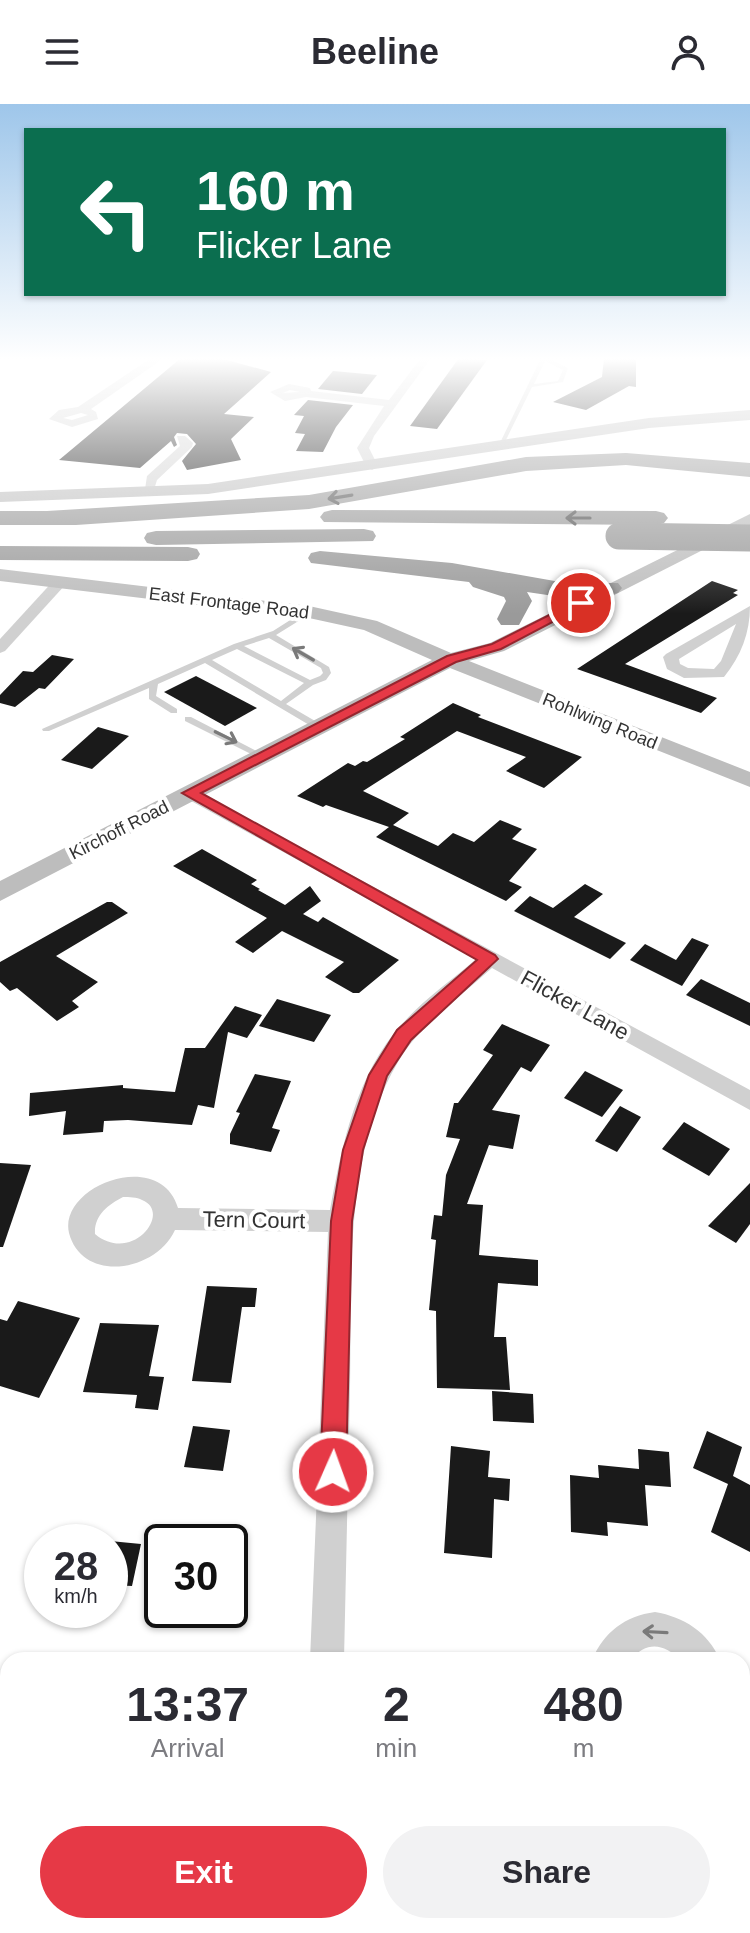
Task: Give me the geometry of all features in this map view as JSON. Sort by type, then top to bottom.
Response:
[{"type":"highway","points":[[51,517],[309,502],[526,464],[626,459],[748,470]]},
{"type":"highway","points":[[0,518],[750,520]]},
{"type":"highway","points":[[0,540],[626,545],[750,538]]},
{"type":"highway","points":[[0,553],[223,554],[391,565],[452,571],[566,591],[608,578]]},
{"type":"highway","points":[[391,565],[504,587],[514,592],[519,601],[510,619]]},
{"type":"street","points":[[148,493],[151,479],[187,443]]},
{"type":"street","points":[[366,443],[363,448],[372,466]]},
{"type":"street","points":[[0,497],[208,489],[517,443]]},
{"type":"street","points":[[626,545],[702,520]]},
{"type":"street","name":"Kirchoff Road","points":[[1,890],[451,659],[497,647],[608,578],[750,520]]},
{"type":"street","name":"East Frontage Road","points":[[0,575],[309,612],[370,625],[451,659]]},
{"type":"street","points":[[0,648],[19,631],[34,609],[61,581]]},
{"type":"street","name":"Kirchoff Road","points":[[451,659],[475,636],[566,591]]},
{"type":"street","points":[[750,610],[728,662],[718,674],[684,673],[673,666],[671,657],[750,610]]},
{"type":"street","name":"Rohlwing Road","points":[[451,659],[477,672],[748,777]]},
{"type":"street","name":"Flicker Lane","points":[[190,793],[750,1101]]},
{"type":"street","points":[[327,1652],[341,1221],[353,1150],[378,1075],[404,1035],[489,959]]},
{"type":"street","name":"Tern Court","points":[[168,1219],[341,1221]]},
{"type":"street","points":[[614,1652],[621,1640],[649,1629],[677,1635],[695,1652]]},
{"type":"lane","points":[[46,729],[237,646],[270,635],[309,612]]},
{"type":"lane","points":[[270,635],[325,667],[327,673],[283,703]]},
{"type":"lane","points":[[237,646],[310,683]]},
{"type":"lane","points":[[206,660],[319,727]]},
{"type":"lane","points":[[154,683],[152,697],[174,711]]},
{"type":"lane","points":[[188,719],[262,756]]},
{"type":"building","points":[[79,443],[168,443],[140,468],[59,460]]},
{"type":"building","points":[[233,443],[241,460],[187,470],[182,461],[196,444]]},
{"type":"building","points":[[300,443],[327,443],[323,452],[296,451]]},
{"type":"building","points":[[712,581],[738,590],[733,593],[738,595],[625,664],[717,698],[701,713],[577,669]]},
{"type":"building","points":[[52,655],[74,659],[45,689],[39,688],[15,707],[0,703],[0,695],[23,671],[33,672]]},
{"type":"building","points":[[196,676],[257,708],[225,726],[164,692]]},
{"type":"building","points":[[453,703],[481,715],[478,717],[582,757],[544,788],[506,771],[526,757],[457,731],[363,791],[409,813],[393,825],[438,846],[453,833],[474,842],[500,820],[522,829],[512,839],[537,849],[509,881],[522,887],[506,901],[376,837],[389,827],[297,796],[348,763],[355,766],[367,762],[405,739],[400,737]]},
{"type":"building","points":[[98,727],[129,736],[92,769],[61,760]]},
{"type":"building","points":[[202,849],[257,880],[251,884],[285,905],[310,886],[321,901],[303,914],[318,922],[323,917],[399,960],[359,993],[353,993],[325,977],[344,962],[282,931],[253,953],[235,942],[267,918],[173,866]]},
{"type":"building","points":[[585,884],[603,894],[574,917],[626,943],[610,959],[514,911],[530,896],[553,908]]},
{"type":"building","points":[[107,902],[128,913],[56,956],[98,982],[72,1001],[79,1007],[57,1021],[17,988],[10,991],[0,982],[0,962]]},
{"type":"building","points":[[692,938],[709,945],[682,986],[630,960],[645,944],[676,960]]},
{"type":"building","points":[[701,979],[750,1003],[750,1026],[686,995]]},
{"type":"building","points":[[277,999],[331,1015],[314,1042],[259,1026]]},
{"type":"building","points":[[235,1006],[262,1015],[247,1038],[228,1032],[214,1108],[198,1105],[192,1125],[104,1121],[103,1132],[63,1135],[66,1111],[29,1116],[30,1093],[123,1085],[123,1088],[175,1092],[185,1048],[205,1048]]},
{"type":"building","points":[[502,1024],[550,1045],[531,1072],[521,1067],[492,1110],[520,1115],[513,1149],[489,1145],[467,1204],[483,1205],[479,1255],[538,1260],[538,1286],[498,1283],[494,1337],[506,1337],[510,1390],[437,1388],[436,1311],[429,1310],[436,1240],[431,1239],[434,1215],[442,1216],[446,1175],[460,1139],[446,1137],[454,1103],[458,1103],[493,1055],[483,1050]]},
{"type":"building","points":[[585,1071],[623,1090],[602,1117],[564,1098]]},
{"type":"building","points":[[255,1074],[291,1081],[272,1128],[280,1130],[271,1152],[230,1144],[230,1134],[240,1113],[236,1112]]},
{"type":"building","points":[[620,1106],[641,1117],[617,1152],[595,1141]]},
{"type":"building","points":[[684,1122],[730,1149],[709,1176],[662,1149]]},
{"type":"building","points":[[0,1163],[31,1165],[3,1247],[0,1247]]},
{"type":"building","points":[[750,1183],[750,1224],[736,1243],[708,1226]]},
{"type":"building","points":[[207,1286],[257,1288],[255,1307],[242,1307],[231,1383],[192,1381]]},
{"type":"building","points":[[18,1301],[80,1318],[39,1398],[0,1386],[0,1319],[7,1321]]},
{"type":"building","points":[[100,1323],[159,1325],[149,1376],[164,1377],[158,1410],[135,1408],[137,1395],[83,1392]]},
{"type":"building","points":[[492,1391],[533,1394],[534,1423],[493,1421]]},
{"type":"building","points":[[193,1426],[230,1430],[223,1471],[184,1467]]},
{"type":"building","points":[[707,1431],[742,1447],[733,1476],[750,1485],[750,1552],[711,1532],[728,1484],[693,1468]]},
{"type":"building","points":[[451,1446],[490,1451],[488,1477],[510,1479],[509,1501],[494,1499],[492,1558],[444,1553]]},
{"type":"building","points":[[638,1449],[669,1452],[671,1487],[645,1485],[648,1526],[607,1522],[608,1536],[571,1532],[570,1475],[599,1478],[598,1465],[639,1469]]},
{"type":"building","points":[[128,1543],[141,1544],[132,1586],[128,1586]]},
{"type":"route","points":[[333,1472],[341,1221],[353,1150],[378,1075],[404,1035],[489,959],[190,793],[451,659],[497,647],[581,603]]}]
